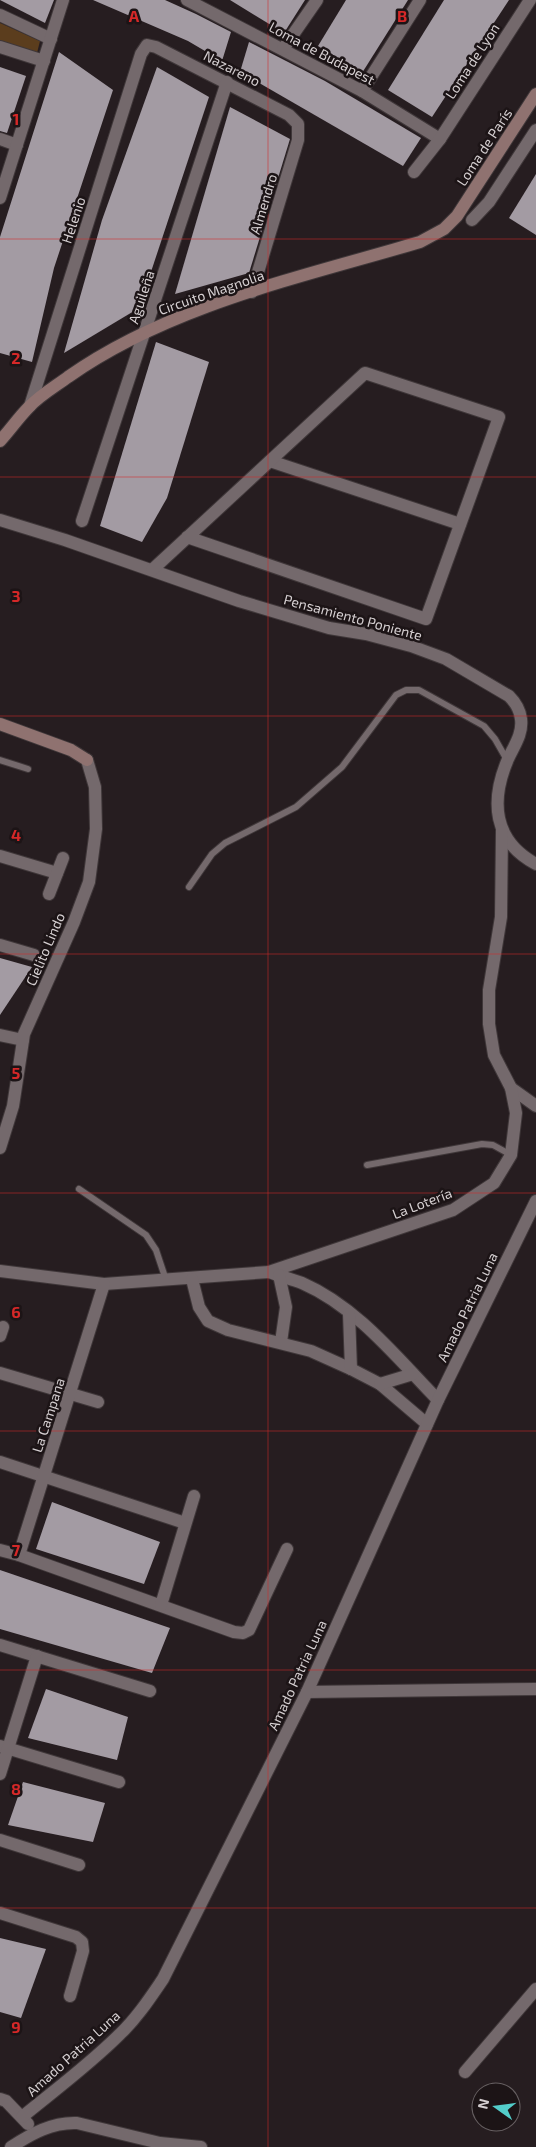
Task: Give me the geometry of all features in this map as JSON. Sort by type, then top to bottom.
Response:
[{"type":"street","points":[[0,198],[63,0]]},
{"type":"street","name":"Loma de Budapest","points":[[187,0],[208,4],[283,49],[362,91],[440,139]]},
{"type":"street","points":[[283,49],[316,0]]},
{"type":"street","points":[[362,91],[420,0]]},
{"type":"street","name":"Loma de Lyon","points":[[414,172],[440,139],[530,0]]},
{"type":"street","points":[[0,15],[51,39]]},
{"type":"street","name":"Nazareno","points":[[147,45],[156,47],[227,82],[289,115],[298,124]]},
{"type":"street","name":"Helenio","points":[[30,406],[141,54],[147,45]]},
{"type":"street","points":[[0,47],[44,61]]},
{"type":"street","name":"Aguileña","points":[[82,521],[227,82]]},
{"type":"street","name":"Loma de París","points":[[457,216],[536,94]]},
{"type":"street","name":"Almendro","points":[[252,292],[298,140],[298,124]]},
{"type":"street","points":[[472,220],[489,202],[536,130]]},
{"type":"street","points":[[0,139],[17,145]]},
{"type":"street","name":"Circuito Magnolia","points":[[0,441],[30,406],[97,357],[146,332],[252,292],[420,242],[444,229],[457,216]]},
{"type":"street","points":[[152,570],[187,537],[365,373],[499,417],[426,619],[187,537]]},
{"type":"street","points":[[270,461],[460,524]]},
{"type":"street","name":"Pensamiento Poniente","points":[[0,520],[239,601],[311,623],[411,646],[446,659],[509,696],[517,704],[522,720],[520,736],[507,760],[497,806],[502,830],[521,856],[536,864]]},
{"type":"street","name":"Cielito Lindo","points":[[0,724],[71,750],[87,760],[95,788],[96,829],[89,882],[23,1040],[13,1106],[0,1148]]},
{"type":"street","name":"La Lotería","points":[[0,1271],[104,1284],[274,1274],[453,1210],[494,1183],[511,1155],[516,1113],[511,1088],[494,1055],[489,1024],[489,990],[501,917],[502,830]]},
{"type":"street","points":[[0,856],[57,874]]},
{"type":"street","points":[[49,894],[63,858]]},
{"type":"street","points":[[0,945],[34,955]]},
{"type":"street","points":[[0,1034],[23,1040]]},
{"type":"street","points":[[511,1088],[536,1106]]},
{"type":"street","name":"Amado Patria Luna","points":[[22,2117],[82,2069],[121,2034],[163,1979],[308,1692],[438,1400],[536,1201]]},
{"type":"street","points":[[274,1274],[302,1283],[331,1300],[375,1334],[438,1400]]},
{"type":"street","points":[[274,1274],[286,1307],[281,1342]]},
{"type":"street","points":[[192,1279],[199,1307],[208,1321],[228,1330],[311,1351],[351,1369],[380,1384],[427,1424]]},
{"type":"street","name":"La Campana","points":[[19,1555],[104,1284]]},
{"type":"street","points":[[349,1314],[351,1369]]},
{"type":"street","points":[[0,1373],[70,1396],[98,1402]]},
{"type":"street","points":[[380,1384],[413,1374]]},
{"type":"street","points":[[0,1462],[185,1523]]},
{"type":"street","points":[[160,1605],[194,1496]]},
{"type":"street","points":[[0,1550],[243,1634],[249,1630],[287,1549]]},
{"type":"street","points":[[0,1645],[150,1691]]},
{"type":"street","points":[[0,1774],[4,1748],[37,1656]]},
{"type":"street","points":[[308,1692],[536,1689]]},
{"type":"street","points":[[4,1748],[119,1782]]},
{"type":"street","points":[[0,1840],[79,1865]]},
{"type":"street","points":[[0,1913],[76,1937],[82,1942],[83,1951],[70,1996]]},
{"type":"street","points":[[466,2072],[536,1989]]},
{"type":"street","points":[[0,2099],[6,2101],[35,2131]]},
{"type":"street","points":[[11,2147],[35,2131],[65,2122],[77,2122],[160,2142],[201,2147]]},
{"type":"lane","points":[[189,887],[212,854],[225,843],[296,807],[342,767],[396,695],[406,690],[420,690],[484,726],[495,738],[507,760]]},
{"type":"lane","points":[[0,760],[28,769]]},
{"type":"lane","points":[[367,1164],[482,1144],[493,1145],[511,1155]]},
{"type":"lane","points":[[79,1189],[146,1236],[156,1250],[167,1281]]},
{"type":"shaded area","points":[[0,23],[40,41],[37,53],[0,41]]},
{"type":"building","points":[[0,0],[54,0],[45,23]]},
{"type":"building","points":[[93,0],[165,0],[196,14],[231,32],[222,61],[188,41]]},
{"type":"building","points":[[230,0],[305,0],[284,33]]},
{"type":"building","points":[[346,0],[408,0],[362,73],[318,46]]},
{"type":"building","points":[[444,0],[509,0],[432,117],[388,90]]},
{"type":"building","points":[[249,42],[325,81],[421,138],[403,166],[240,72]]},
{"type":"building","points":[[59,52],[113,90],[54,268],[32,362],[0,353],[0,237]]},
{"type":"building","points":[[0,67],[26,76],[7,133],[0,131]]},
{"type":"building","points":[[157,67],[209,97],[139,308],[64,353],[102,220]]},
{"type":"building","points":[[230,107],[290,139],[249,273],[175,294]]},
{"type":"building","points":[[536,174],[536,235],[509,218]]},
{"type":"building","points":[[156,342],[209,362],[167,498],[142,542],[100,526]]},
{"type":"building","points":[[0,958],[32,967],[0,1015]]},
{"type":"building","points":[[52,1502],[160,1542],[144,1584],[36,1549]]},
{"type":"building","points":[[0,1570],[170,1628],[152,1673],[0,1629]]},
{"type":"building","points":[[46,1689],[128,1717],[117,1760],[28,1738]]},
{"type":"building","points":[[23,1782],[105,1803],[93,1842],[8,1825]]},
{"type":"building","points":[[0,1938],[46,1949],[21,2018],[0,2012]]}]
